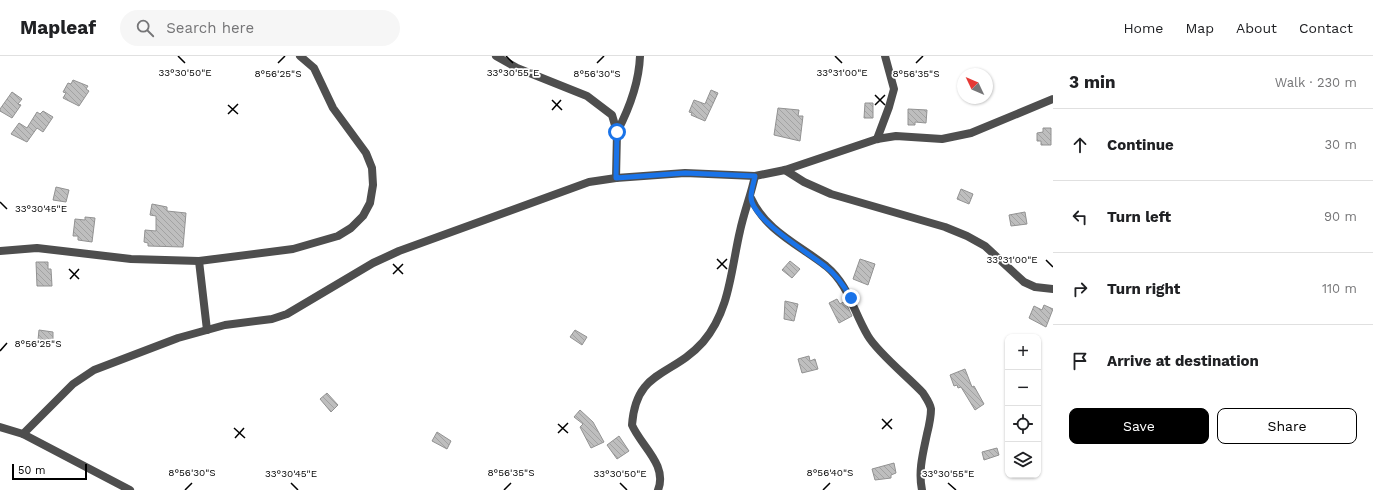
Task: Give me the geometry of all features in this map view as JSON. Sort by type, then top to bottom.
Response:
[{"type":"street","points":[[0,251],[37,248],[131,260],[199,261],[279,251],[318,243],[338,236],[351,228],[363,216],[370,203],[373,185],[372,168],[366,153],[333,108],[314,68],[300,56]]},
{"type":"street","points":[[496,56],[517,68],[587,96],[612,115],[617,132],[616,178]]},
{"type":"street","points":[[617,132],[629,106],[637,80],[640,56]]},
{"type":"street","points":[[877,139],[894,89],[885,56]]},
{"type":"street","points":[[23,434],[73,384],[94,370],[178,338],[244,322],[272,319],[287,314],[373,263],[399,251],[589,182],[616,178],[685,173],[755,176],[784,170],[877,139],[896,136],[942,139],[971,133],[1053,99]]},
{"type":"street","points":[[784,170],[804,182],[831,194],[946,227],[968,236],[991,251],[1024,282],[1035,287],[1053,289]]},
{"type":"street","points":[[658,490],[661,478],[658,466],[632,425],[636,398],[646,384],[687,358],[703,342],[716,325],[724,304],[740,230],[751,198],[755,176]]},
{"type":"street","points":[[751,198],[760,215],[826,267],[842,282],[868,337],[923,393],[929,402],[931,410],[930,421],[921,460],[920,480],[922,490]]},
{"type":"street","points":[[199,261],[208,330]]},
{"type":"street","points":[[1,430],[23,434],[130,490]]},
{"type":"building","points":[[73,80],[88,86],[86,89],[89,91],[79,106],[63,98],[66,93],[63,92],[68,83],[71,84]]},
{"type":"building","points":[[711,90],[718,93],[705,121],[691,115],[692,113],[689,112],[694,100],[705,104]]},
{"type":"building","points":[[12,92],[22,99],[18,104],[21,105],[12,118],[0,111],[0,109]]},
{"type":"building","points":[[865,103],[873,103],[873,118],[864,118]]},
{"type":"building","points":[[778,108],[799,110],[798,116],[803,116],[800,141],[774,135]]},
{"type":"building","points":[[908,109],[927,110],[926,123],[915,122],[915,125],[908,125]]},
{"type":"building","points":[[43,111],[53,117],[43,132],[37,128],[27,142],[11,134],[19,123],[27,128],[37,112],[40,114]]},
{"type":"building","points":[[1043,128],[1051,128],[1051,145],[1041,145],[1041,141],[1037,141],[1037,133],[1043,132]]},
{"type":"building","points":[[56,187],[69,190],[66,202],[53,200]]},
{"type":"building","points":[[961,189],[973,194],[969,204],[957,199]]},
{"type":"building","points":[[152,204],[167,207],[167,211],[186,213],[183,247],[148,246],[148,243],[144,242],[145,230],[156,231],[156,216],[150,215]]},
{"type":"building","points":[[1025,212],[1027,224],[1011,226],[1009,215]]},
{"type":"building","points":[[85,217],[95,218],[92,242],[78,240],[78,236],[73,236],[75,219],[85,220]]},
{"type":"building","points":[[860,259],[875,264],[868,285],[853,279]]},
{"type":"building","points":[[790,261],[800,269],[792,278],[782,270]]},
{"type":"building","points":[[36,262],[48,262],[48,269],[51,269],[52,286],[37,286]]},
{"type":"building","points":[[837,299],[840,304],[845,301],[852,316],[839,323],[829,303]]},
{"type":"building","points":[[785,301],[798,304],[794,321],[784,319]]},
{"type":"building","points":[[1044,305],[1053,309],[1046,327],[1029,318],[1034,306],[1042,310]]},
{"type":"building","points":[[39,330],[53,332],[53,341],[38,340]]},
{"type":"building","points":[[575,330],[587,337],[582,345],[570,337]]},
{"type":"building","points":[[809,356],[810,361],[815,359],[818,369],[802,373],[798,359]]},
{"type":"building","points":[[965,369],[972,387],[974,386],[984,404],[975,410],[961,387],[958,388],[957,385],[954,386],[950,375]]},
{"type":"building","points":[[327,393],[338,405],[331,412],[320,399]]},
{"type":"building","points":[[580,410],[593,422],[604,442],[591,448],[580,427],[583,424],[574,417]]},
{"type":"building","points":[[437,432],[451,441],[447,449],[432,441]]},
{"type":"building","points":[[619,436],[629,451],[617,459],[607,445]]},
{"type":"building","points":[[997,448],[999,455],[984,460],[982,452]]},
{"type":"building","points":[[894,463],[896,473],[891,475],[891,478],[875,480],[872,469]]},
{"type":"route","points":[[617,132],[616,178],[685,173],[755,176],[751,198],[760,215],[781,234],[826,267],[842,282],[851,298]]}]
